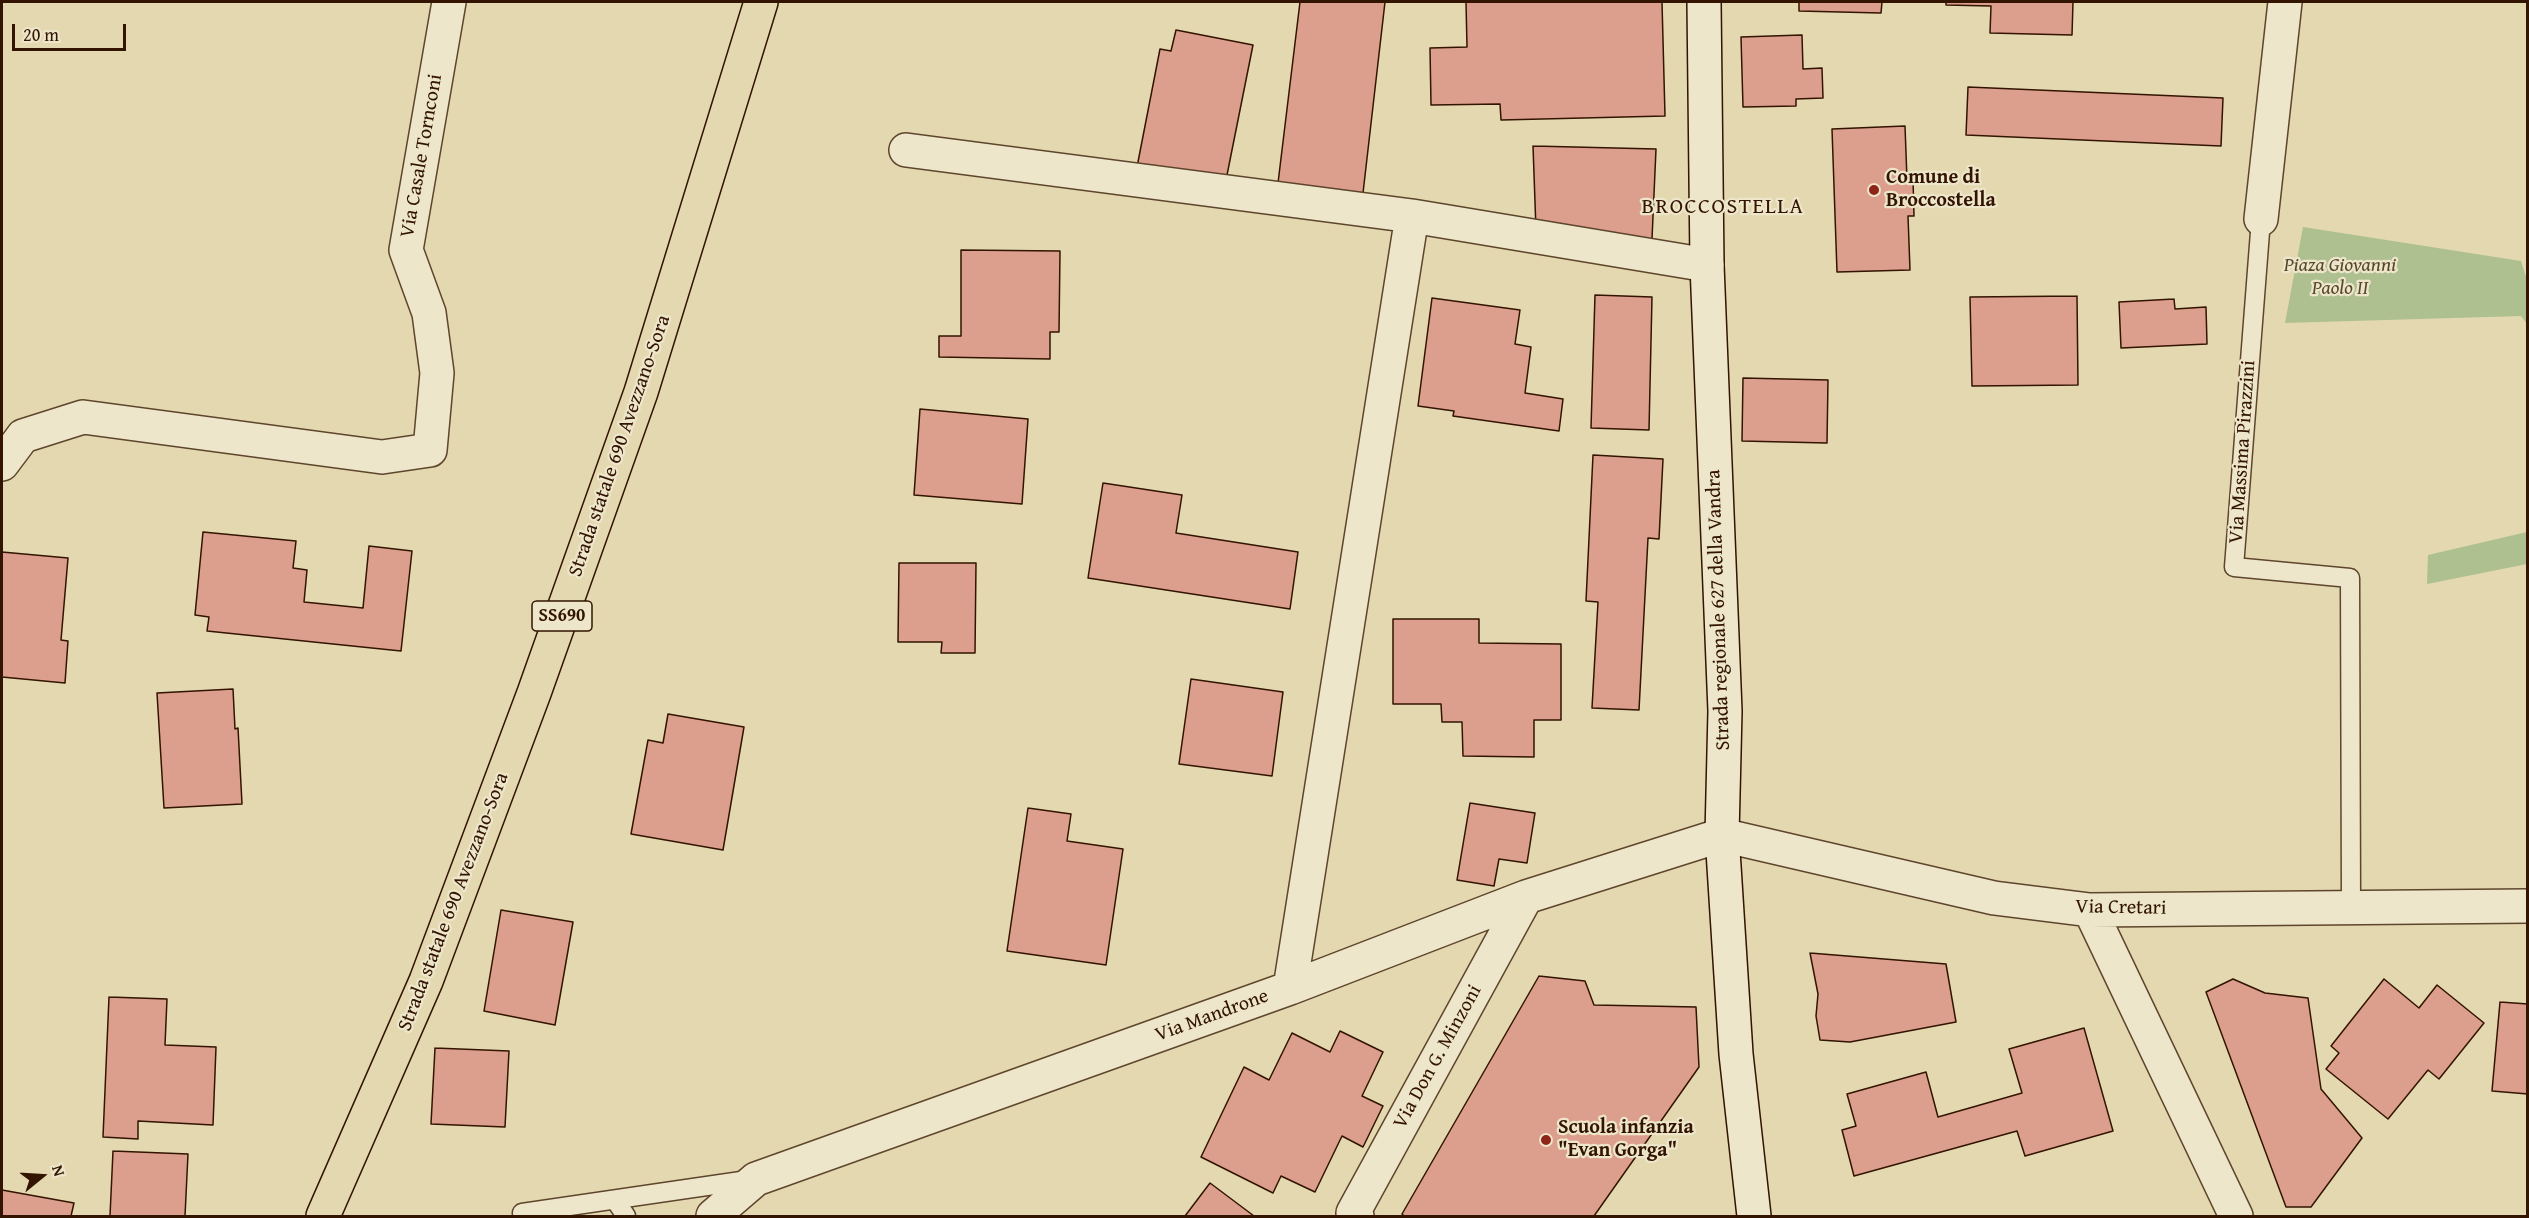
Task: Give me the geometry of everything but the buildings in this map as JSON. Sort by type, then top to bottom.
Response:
[{"type":"highway","name":"Strada statale 690 Avezzano-Sora","points":[[323,1216],[426,981],[534,693],[641,392],[762,2]]},
{"type":"street","name":"Via Casale Tornconi","points":[[2,464],[23,436],[83,417],[382,457],[430,450],[437,373],[429,313],[406,250],[449,2]]},
{"type":"street","name":"Strada regionale 627 della Vandra","points":[[1704,2],[1707,265],[1725,711],[1722,835],[1736,1054],[1754,1216]]},
{"type":"street","name":"Via Massima Pirazzini","points":[[2261,219],[2285,2]]},
{"type":"street","points":[[906,150],[1412,216],[1707,265]]},
{"type":"street","points":[[1290,988],[1412,216]]},
{"type":"street","name":"Via Mandrone","points":[[713,1216],[756,1179],[1290,988],[1526,897],[1722,835]]},
{"type":"street","name":"Via Cretari","points":[[1722,835],[1994,898],[2090,910],[2528,906]]},
{"type":"street","name":"Via Don G. Minzoni","points":[[1357,1216],[1353,1213],[1526,897]]},
{"type":"street","points":[[2090,910],[2236,1216]]},
{"type":"lane","name":"Via Massima Pirazzini","points":[[2261,219],[2234,567],[2350,578],[2350,907]]},
{"type":"lane","points":[[522,1213],[756,1179]]},
{"type":"lane","points":[[615,1200],[626,1216]]},
{"type":"green space","name":"Piaza Giovanni Paolo II","points":[[2303,227],[2521,261],[2527,280],[2527,324],[2521,316],[2285,323]]},
{"type":"green space","points":[[2527,532],[2527,564],[2427,584],[2428,555]]},
{"type":"place","name":"Comune di Broccostella","points":[[1874,190]]},
{"type":"place","name":"Scuola infanzia \"Evan Gorga\"","points":[[1546,1140]]},
{"type":"district","name":"BROCCOSTELLA","points":[[1723,207]]}]
